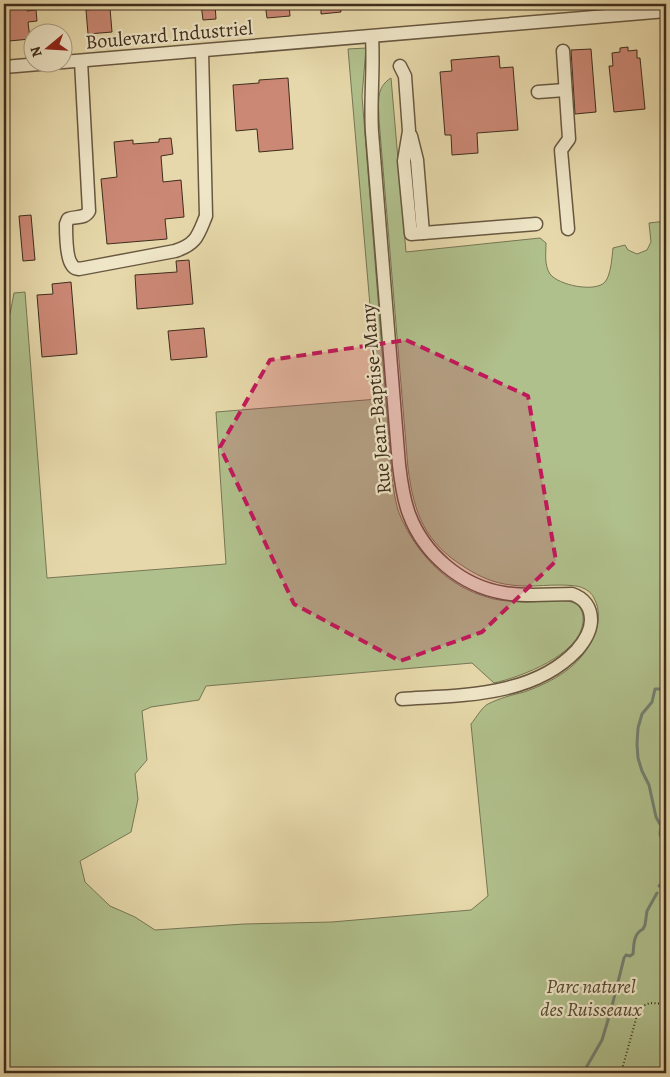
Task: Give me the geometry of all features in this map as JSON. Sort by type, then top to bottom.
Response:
[{"type":"street","name":"Boulevard Industriel","points":[[4,68],[666,11]]},
{"type":"street","name":"Rue Jean-Baptise-Many","points":[[372,37],[374,65],[371,96],[372,132],[400,471],[408,513],[419,536],[436,556],[446,566],[470,582],[491,590],[514,595],[572,594],[580,597],[586,603],[591,619],[587,636],[581,646],[571,656],[539,677],[508,688],[484,692],[402,698]]},
{"type":"street","points":[[81,61],[90,211],[84,216],[68,219],[66,224],[68,258],[75,269],[175,251],[186,248],[195,240],[206,216],[202,51]]},
{"type":"street","points":[[563,51],[569,139],[561,150],[568,229]]},
{"type":"street","points":[[400,66],[405,76],[409,131],[404,161],[410,234],[536,224]]},
{"type":"street","points":[[538,92],[565,90]]},
{"type":"path","points":[[621,1073],[640,1007],[650,1003],[666,1004]]},
{"type":"highlighted area","points":[[406,340],[528,396],[556,561],[482,632],[400,661],[294,604],[220,447],[270,360]]},
{"type":"green space","name":"Parc naturel des Ruisseaux","points":[[366,48],[362,96],[392,477],[399,513],[419,548],[438,570],[449,578],[474,592],[504,601],[563,600],[574,603],[580,608],[583,616],[579,634],[572,645],[548,663],[519,676],[494,683],[472,663],[206,686],[199,700],[151,707],[142,711],[147,760],[135,774],[138,799],[131,832],[80,861],[85,882],[110,906],[135,917],[155,930],[244,924],[332,922],[471,910],[488,896],[471,724],[486,705],[535,688],[565,672],[574,665],[588,648],[595,633],[598,623],[598,608],[591,593],[579,587],[568,585],[511,585],[482,577],[440,548],[431,538],[418,513],[408,468],[379,120],[380,91],[382,86],[391,78],[406,252],[540,238],[546,243],[547,267],[554,278],[568,284],[593,287],[600,285],[607,279],[613,248],[625,245],[628,250],[637,254],[647,250],[651,242],[649,223],[666,221],[666,1073],[4,1073],[4,310],[10,314],[14,293],[25,292],[47,578],[226,564],[216,412],[378,399],[348,49]]},
{"type":"building","points":[[27,4],[27,11],[36,10],[37,21],[22,22],[22,40],[9,41],[6,5]]},
{"type":"building","points":[[201,4],[215,4],[216,19],[203,20]]},
{"type":"building","points":[[265,4],[289,4],[290,16],[267,18]]},
{"type":"building","points":[[321,4],[340,4],[341,12],[321,14]]},
{"type":"building","points":[[110,8],[112,32],[88,34],[86,10]]},
{"type":"building","points":[[628,47],[628,51],[637,50],[637,58],[640,58],[645,109],[614,112],[609,66],[613,66],[612,53],[620,52],[620,48]]},
{"type":"building","points":[[591,49],[596,112],[575,114],[571,50]]},
{"type":"building","points":[[499,56],[500,68],[513,67],[518,130],[477,133],[478,153],[452,155],[451,135],[445,135],[440,72],[452,71],[451,60]]},
{"type":"building","points":[[288,78],[293,149],[259,152],[257,129],[236,131],[233,85],[259,83],[259,80]]},
{"type":"building","points":[[171,138],[173,154],[161,156],[163,182],[181,180],[184,217],[165,219],[167,239],[107,244],[101,179],[117,177],[114,142],[133,140],[133,144],[159,142],[159,139]]},
{"type":"building","points":[[31,215],[35,260],[23,261],[19,216]]},
{"type":"building","points":[[189,260],[193,304],[137,309],[135,275],[177,272],[176,261]]},
{"type":"building","points":[[71,282],[77,354],[42,357],[37,295],[53,294],[52,284]]},
{"type":"building","points":[[204,328],[207,357],[171,360],[168,331]]},
{"type":"waterway","points":[[666,681],[661,689],[655,689],[652,702],[642,714],[638,728],[637,744],[638,758],[649,785],[656,817],[661,826],[660,834],[666,852]]},
{"type":"waterway","points":[[659,886],[666,879]]},
{"type":"waterway","points":[[583,1073],[602,1040],[624,958],[626,955],[630,956],[633,954],[637,934],[645,925],[647,911],[657,893]]}]
